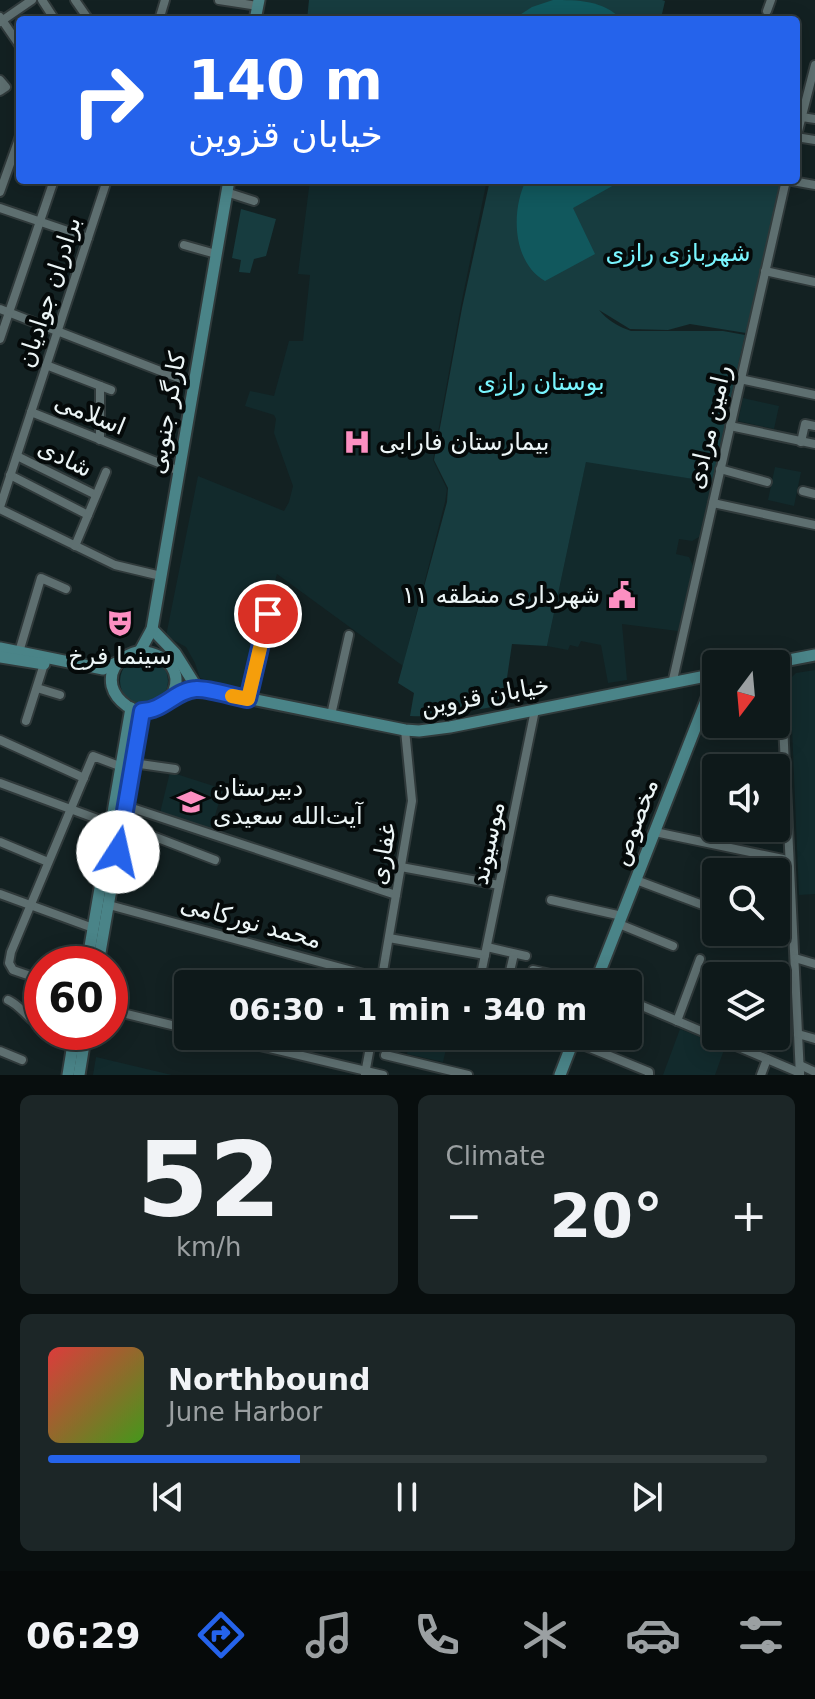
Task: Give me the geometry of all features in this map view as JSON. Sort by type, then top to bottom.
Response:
[{"type":"main road","name":"کارگر جنوبی","points":[[140,651],[152,629],[228,186]]},
{"type":"main road","points":[[116,663],[112,678],[115,693],[136,710],[153,710],[197,688],[175,653],[152,629]]},
{"type":"main road","points":[[0,648],[103,669],[130,653],[140,651],[159,655],[171,665],[177,679],[169,700]]},
{"type":"main road","points":[[790,660],[815,655]]},
{"type":"main road","points":[[0,657],[112,678]]},
{"type":"main road","name":"خیابان قزوین","points":[[197,688],[419,731],[702,678]]},
{"type":"main road","points":[[90,946],[117,827],[136,710]]},
{"type":"main road","name":"مخصوص","points":[[600,970],[702,711]]},
{"type":"main road","points":[[101,946],[117,827],[126,806],[128,765]]},
{"type":"main road","points":[[68,1075],[72,1050]]},
{"type":"main road","points":[[79,1075],[83,1050]]},
{"type":"main road","points":[[560,1075],[569,1050]]},
{"type":"street","points":[[16,40],[1,19],[32,0]]},
{"type":"street","points":[[219,0],[258,3]]},
{"type":"street","points":[[767,11],[771,0]]},
{"type":"street","points":[[800,124],[812,87],[815,65]]},
{"type":"street","points":[[0,80],[6,87],[0,91]]},
{"type":"street","points":[[802,117],[815,119]]},
{"type":"street","points":[[1,188],[16,147]]},
{"type":"street","points":[[0,339],[4,311],[53,184]]},
{"type":"street","name":"برادران جوادیان","points":[[0,508],[6,479],[17,456],[106,184]]},
{"type":"street","name":"رامین مرادی","points":[[672,684],[786,184]]},
{"type":"street","points":[[228,186],[254,201]]},
{"type":"street","points":[[0,208],[88,238]]},
{"type":"street","points":[[184,245],[216,254]]},
{"type":"street","points":[[765,271],[815,282]]},
{"type":"street","points":[[4,311],[194,384]]},
{"type":"street","points":[[46,365],[111,390]]},
{"type":"street","points":[[740,379],[815,395]]},
{"type":"street","points":[[100,386],[100,440]]},
{"type":"street","name":"اسلامی","points":[[31,412],[179,471]]},
{"type":"street","points":[[801,442],[805,424],[815,426]]},
{"type":"street","points":[[730,426],[815,444]]},
{"type":"street","name":"شادی","points":[[17,456],[96,495]]},
{"type":"street","points":[[720,469],[767,482]]},
{"type":"street","points":[[75,546],[106,472]]},
{"type":"street","points":[[6,479],[88,515]]},
{"type":"street","points":[[803,491],[815,494]]},
{"type":"street","points":[[713,503],[815,525]]},
{"type":"street","points":[[0,508],[123,568],[161,576]]},
{"type":"street","points":[[19,652],[41,578],[66,589]]},
{"type":"street","points":[[248,699],[268,614]]},
{"type":"street","points":[[331,715],[349,635]]},
{"type":"street","points":[[26,721],[44,664]]},
{"type":"street","points":[[37,688],[60,695]]},
{"type":"street","name":"موسیوند","points":[[482,970],[535,710]]},
{"type":"street","name":"غفاری","points":[[384,970],[412,801],[405,730]]},
{"type":"street","points":[[779,738],[800,1071]]},
{"type":"street","points":[[0,740],[84,778]]},
{"type":"street","points":[[24,974],[13,970],[9,958],[93,756],[128,765],[175,769]]},
{"type":"street","points":[[0,783],[215,860]]},
{"type":"street","points":[[126,806],[396,895]]},
{"type":"street","points":[[655,832],[778,858]]},
{"type":"street","points":[[0,842],[48,862]]},
{"type":"street","points":[[401,867],[499,885]]},
{"type":"street","points":[[636,880],[702,905]]},
{"type":"street","points":[[0,894],[93,928]]},
{"type":"street","points":[[551,900],[620,920],[673,946]]},
{"type":"street","name":"محمد نورکامی","points":[[109,905],[342,970]]},
{"type":"street","points":[[389,938],[526,956]]},
{"type":"street","points":[[510,970],[514,954]]},
{"type":"street","points":[[795,958],[815,964]]},
{"type":"street","points":[[677,1021],[700,959]]},
{"type":"street","points":[[8,1000],[24,1011]]},
{"type":"street","points":[[642,1006],[767,1059],[800,1071],[815,1072]]},
{"type":"street","points":[[128,1014],[174,1026]]},
{"type":"street","points":[[798,1034],[815,1039]]},
{"type":"street","points":[[274,1050],[383,1075]]},
{"type":"street","points":[[366,1073],[370,1050]]},
{"type":"street","points":[[600,1050],[649,1072],[649,1075]]},
{"type":"street","points":[[0,1051],[22,1060]]},
{"type":"street","points":[[385,1055],[468,1075]]},
{"type":"street","points":[[761,1075],[767,1059]]},
{"type":"shaded area","points":[[553,0],[581,1],[607,8],[618,16],[518,16],[532,7]]},
{"type":"shaded area","name":"بیمارستان فارابی","points":[[309,184],[486,184],[433,460],[447,489],[445,502],[403,666],[277,574],[246,690],[200,678],[186,647],[166,636],[198,476],[284,511],[289,502],[293,486],[274,433],[276,419],[274,415],[245,406],[250,391],[274,396],[289,341],[303,341],[310,275],[298,274]]},
{"type":"shaded area","points":[[524,184],[616,184],[573,208],[595,254],[545,281],[534,272],[526,262],[518,235]]},
{"type":"shaded area","points":[[743,398],[779,406],[774,429],[738,421]]},
{"type":"shaded area","name":"شهرداری منطقه ۱۱","points":[[586,461],[712,482],[699,537],[692,541],[679,539],[676,554],[689,557],[693,566],[678,631],[622,624],[627,680],[608,683],[601,645],[581,641],[578,647],[570,645],[568,650],[547,646]]},
{"type":"shaded area","points":[[775,467],[801,472],[794,506],[768,500]]},
{"type":"shaded area","points":[[815,670],[815,894],[799,895],[790,679],[796,673]]},
{"type":"shaded area","name":"دبیرستان آیت‌الله سعیدی","points":[[170,772],[223,789],[211,829],[160,813]]},
{"type":"shaded area","points":[[680,1029],[702,1038],[702,1050],[724,1050],[715,1075],[663,1075]]},
{"type":"shaded area","points":[[408,1050],[446,1050],[443,1062],[407,1054]]},
{"type":"shaded area","points":[[96,1057],[172,1075],[93,1075]]},
{"type":"green space","points":[[309,0],[662,0],[665,1],[662,14],[665,16],[307,16]]},
{"type":"green space","name":"بوستان رازی","points":[[489,184],[780,184],[746,333],[690,324],[668,330],[630,329],[599,310],[614,323],[631,331],[723,331],[745,335],[712,482],[586,462],[547,646],[512,644],[503,705],[445,715],[410,716],[414,693],[398,683],[447,502],[448,488],[434,460]]},
{"type":"green space","points":[[241,209],[276,219],[266,256],[254,259],[250,273],[239,272],[241,260],[232,258]]},
{"type":"green space","points":[[144,657],[153,658],[161,664],[167,672],[167,690],[161,698],[153,704],[144,705],[135,704],[127,698],[121,690],[120,681],[121,672],[127,664],[135,658]]},
{"type":"slow traffic","points":[[232,696],[248,699],[260,648]]},
{"type":"place","name":"بیمارستان فارابی","points":[[357,442]]},
{"type":"place","name":"شهرداری منطقه ۱۱","points":[[622,595]]},
{"type":"place","name":"سینما فرخ","points":[[120,623]]},
{"type":"place","name":"دبیرستان آیت‌الله سعیدی","points":[[191,802]]},
{"type":"route","points":[[118,852],[142,711],[153,710],[197,688],[248,699],[268,614]]},
{"type":"park label","name":"شهربازی رازی","points":[[678,253]]}]
